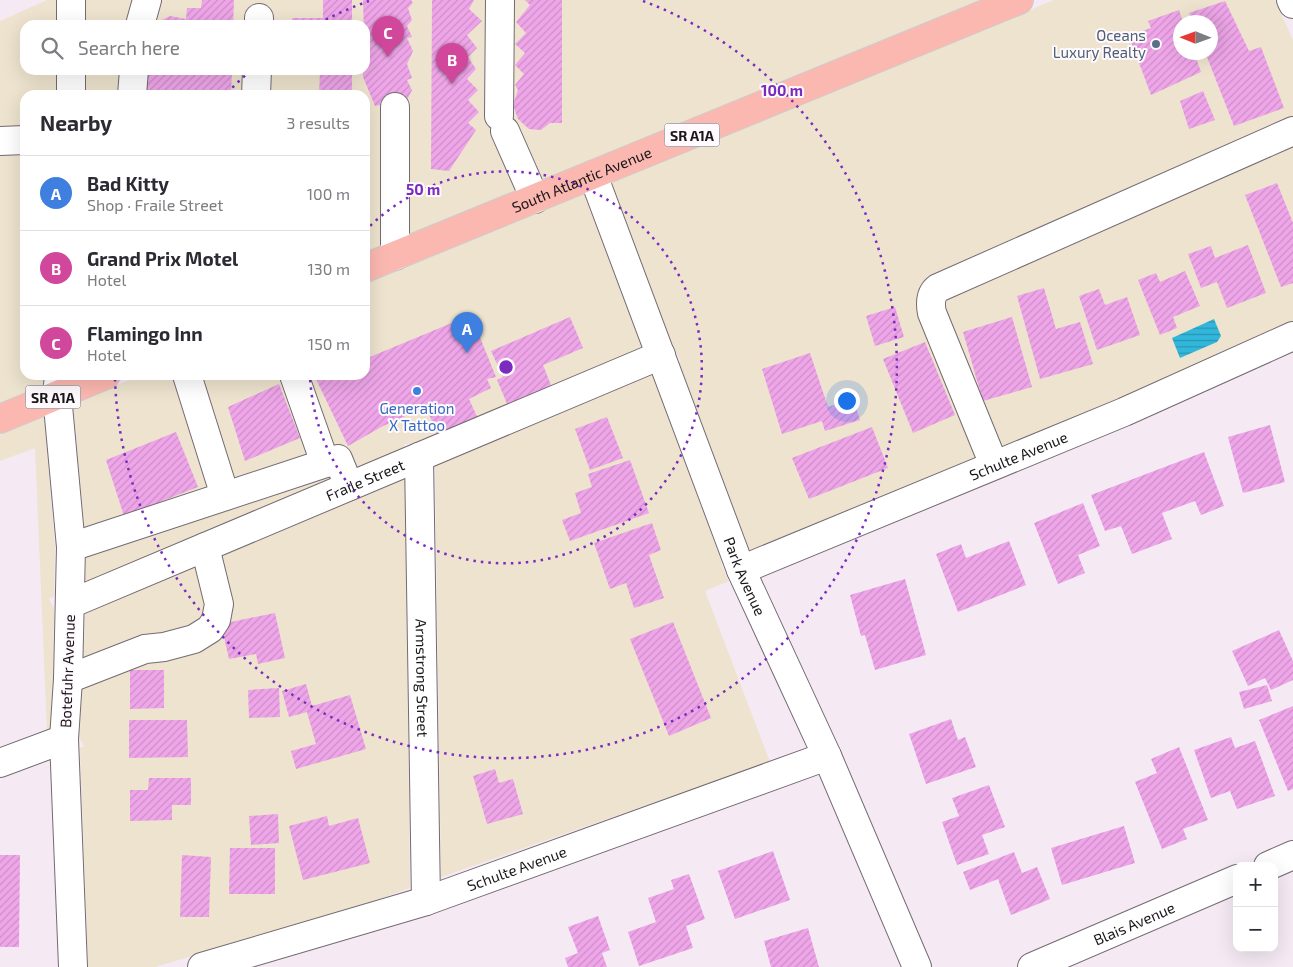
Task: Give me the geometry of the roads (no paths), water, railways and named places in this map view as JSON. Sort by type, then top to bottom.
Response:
[{"type":"main road","name":"South Atlantic Avenue","points":[[370,266],[1018,0]]},
{"type":"main road","name":"SR A1A","points":[[0,420],[58,385],[82,380]]},
{"type":"street","points":[[71,0],[71,20]]},
{"type":"street","points":[[141,20],[147,0]]},
{"type":"street","points":[[500,0],[502,124],[535,199]]},
{"type":"street","points":[[1291,0],[1293,4]]},
{"type":"street","points":[[71,75],[71,90]]},
{"type":"street","points":[[132,90],[134,75]]},
{"type":"street","points":[[256,90],[257,75]]},
{"type":"street","points":[[394,256],[395,107]]},
{"type":"street","points":[[994,465],[932,313],[930,302],[933,291],[1293,131]]},
{"type":"street","points":[[0,140],[20,140]]},
{"type":"street","name":"Park Avenue","points":[[593,175],[741,570],[827,756],[917,967]]},
{"type":"street","name":"Schulte Avenue","points":[[741,570],[1124,412],[1293,336]]},
{"type":"street","name":"Fraile Street","points":[[70,604],[660,356]]},
{"type":"street","points":[[189,380],[226,496]]},
{"type":"street","points":[[296,380],[325,463]]},
{"type":"street","name":"Botefuhr Avenue","points":[[58,385],[70,546],[68,679],[64,740],[73,967]]},
{"type":"street","name":"Armstrong Street","points":[[419,457],[426,901]]},
{"type":"street","points":[[70,546],[338,459],[349,486]]},
{"type":"street","points":[[68,679],[145,649],[164,647],[194,639],[210,628],[216,620],[219,604],[207,546],[194,506]]},
{"type":"street","points":[[0,763],[64,740]]},
{"type":"street","name":"Schulte Avenue","points":[[202,967],[249,960],[426,901],[827,756]]},
{"type":"street","points":[[1277,862],[1293,855]]},
{"type":"street","name":"Blais Avenue","points":[[1032,967],[1233,881]]},
{"type":"water","points":[[1214,319],[1221,336],[1217,342],[1180,358],[1172,338]]},
{"type":"place","name":"Oceans Luxury Realty","points":[[1156,44]]},
{"type":"place","name":"Flamingo Inn","points":[[388,57]]},
{"type":"place","name":"Grand Prix Motel","points":[[452,84]]},
{"type":"place","name":"Bad Kitty","points":[[467,353]]},
{"type":"place","name":"Generation X Tattoo","points":[[417,391]]}]
